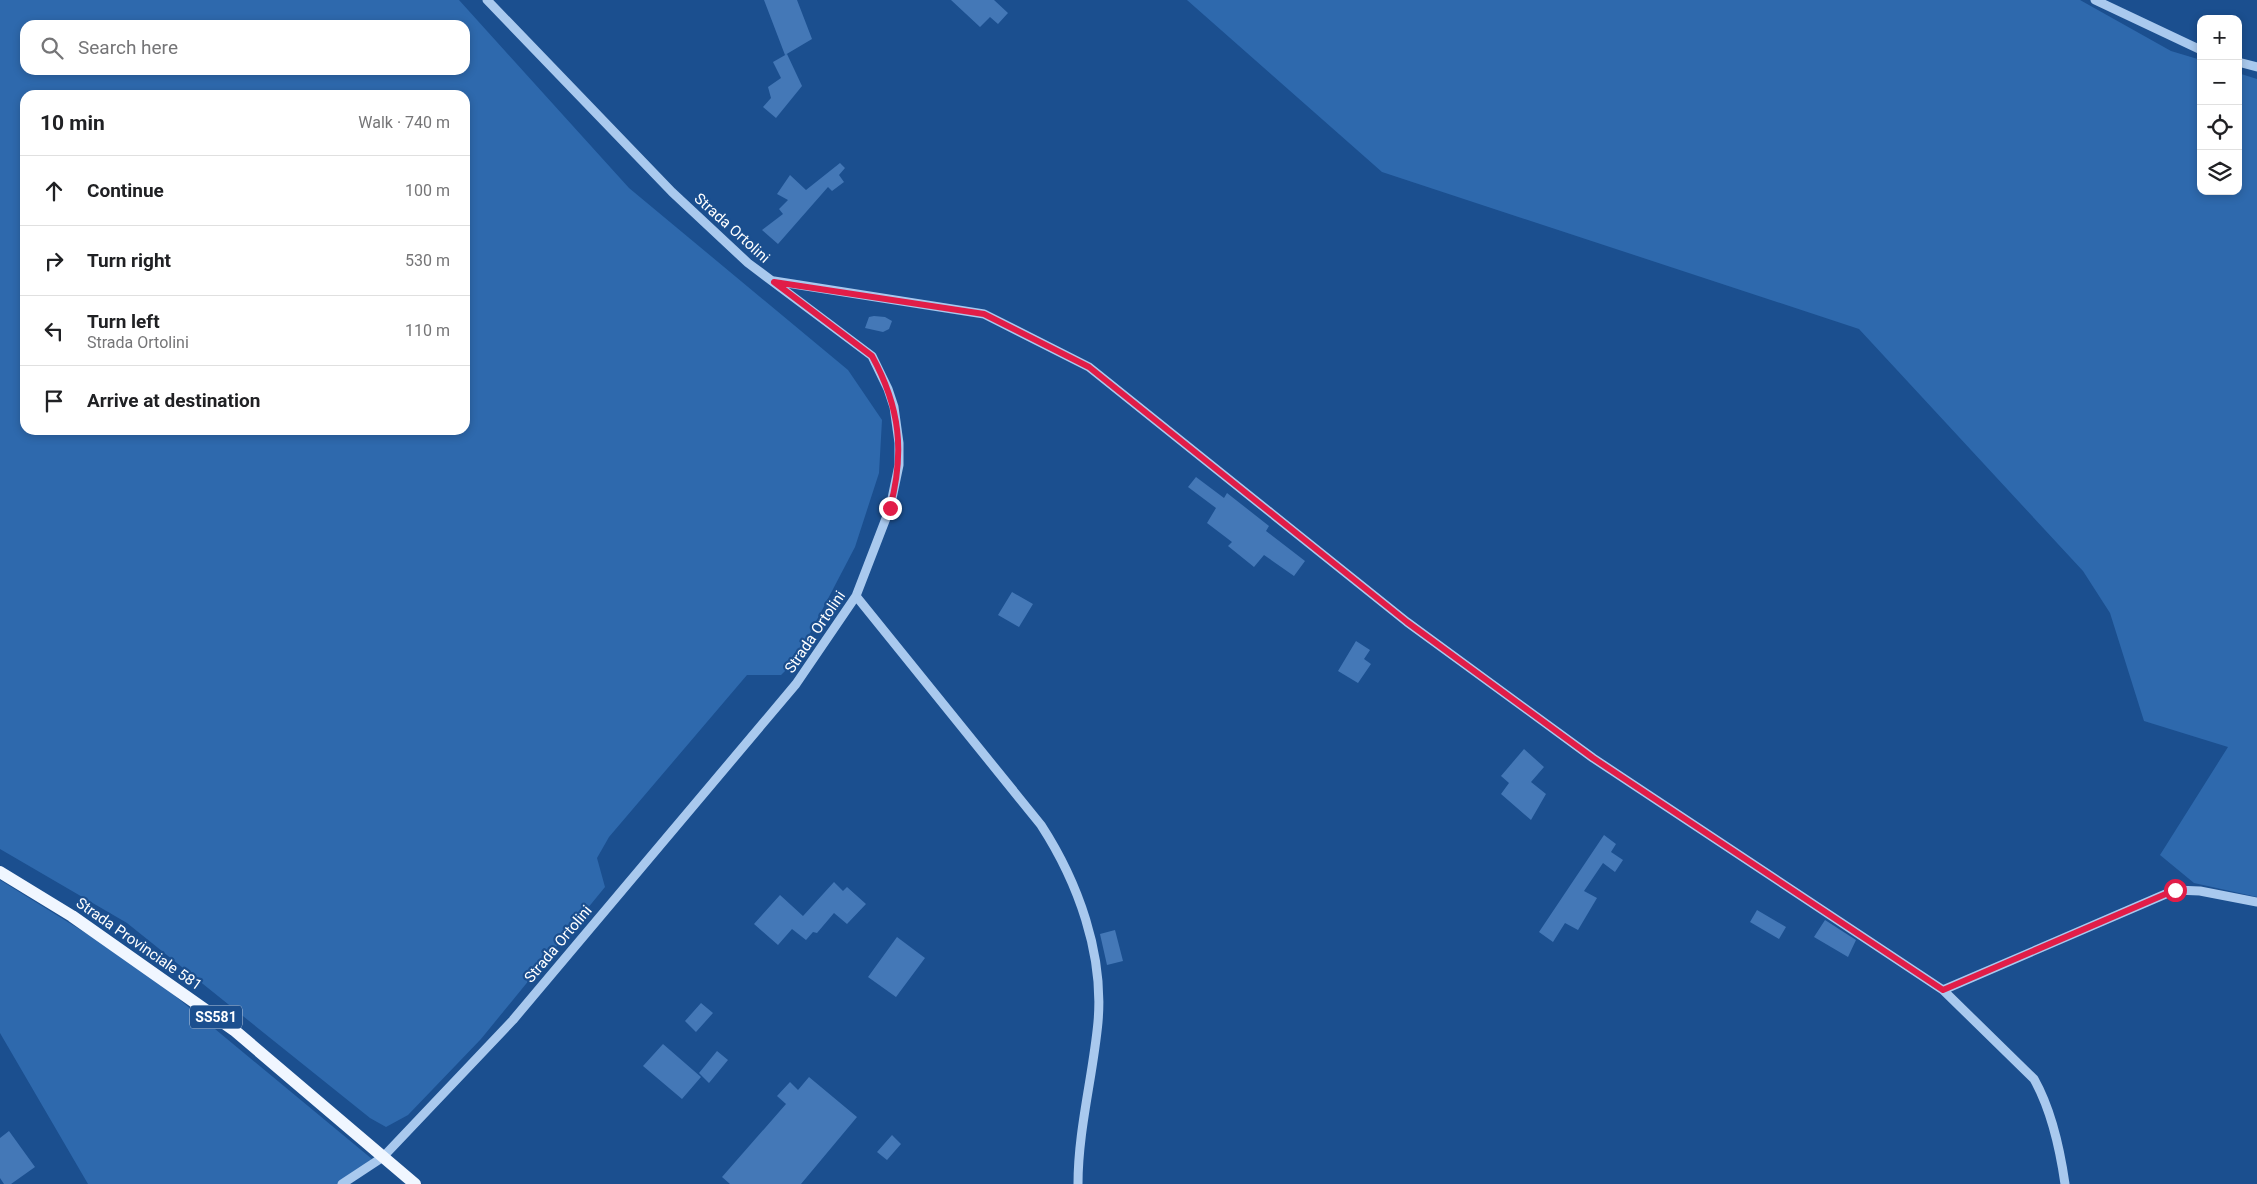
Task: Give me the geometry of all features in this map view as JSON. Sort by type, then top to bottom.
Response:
[{"type":"main road","name":"Strada Provinciale 581","points":[[0,872],[72,916],[234,1030],[415,1184]]},
{"type":"street","name":"Strada Ortolini","points":[[342,1184],[383,1156],[513,1020],[796,684],[856,596],[896,487],[899,444],[894,407],[872,356],[748,263],[672,192],[487,0]]},
{"type":"street","points":[[2094,0],[2197,48]]},
{"type":"street","points":[[2242,63],[2257,66]]},
{"type":"street","points":[[774,282],[984,314],[1089,367],[1430,639],[1593,758],[1943,990],[2034,1080],[2041,1092],[2061,1154],[2065,1184]]},
{"type":"street","points":[[856,596],[1041,825],[1057,849],[1073,884],[1097,963],[1100,991],[1098,1022],[1085,1107],[1078,1184]]},
{"type":"street","points":[[1943,990],[2175,890],[2200,890],[2257,902]]},
{"type":"shaded area","points":[[0,0],[459,0],[629,188],[848,370],[882,420],[879,473],[855,547],[796,660],[781,675],[747,675],[609,837],[597,858],[605,887],[481,1039],[408,1115],[386,1127],[370,1118],[127,923],[0,849]]},
{"type":"shaded area","points":[[1187,0],[2080,0],[2171,51],[2197,59],[2197,195],[2242,195],[2242,74],[2257,79],[2257,897],[2194,883],[2160,855],[2228,747],[2144,721],[2110,613],[2083,571],[1859,329],[1382,172]]},
{"type":"shaded area","points":[[0,880],[139,966],[372,1159],[340,1184],[88,1184],[0,1033]]},
{"type":"building","points":[[764,0],[797,0],[812,39],[785,55]]},
{"type":"building","points":[[951,0],[994,0],[1008,13],[998,24],[990,17],[980,27]]},
{"type":"building","points":[[787,54],[802,86],[776,118],[763,107],[771,98],[768,87],[781,78],[773,62]]},
{"type":"building","points":[[840,163],[845,168],[839,175],[844,182],[832,191],[828,187],[778,244],[762,230],[783,214],[779,209],[788,200],[777,194],[790,175],[806,190]]},
{"type":"building","points":[[869,317],[885,317],[892,321],[889,329],[883,332],[865,328]]},
{"type":"building","points":[[1196,477],[1224,498],[1227,493],[1269,526],[1266,531],[1305,561],[1294,576],[1264,555],[1254,567],[1228,546],[1232,542],[1207,523],[1216,508],[1188,487]]},
{"type":"building","points":[[1012,592],[1033,604],[1019,627],[998,615]]},
{"type":"building","points":[[1356,641],[1370,650],[1364,659],[1371,664],[1358,683],[1338,671]]},
{"type":"building","points":[[1524,749],[1544,767],[1531,782],[1546,794],[1531,820],[1501,794],[1509,783],[1501,776]]},
{"type":"building","points":[[1604,835],[1616,844],[1611,852],[1623,860],[1615,872],[1603,863],[1584,891],[1597,898],[1578,930],[1565,923],[1553,942],[1539,932]]},
{"type":"building","points":[[834,882],[843,891],[847,887],[866,904],[847,924],[834,913],[817,933],[813,932],[806,940],[792,929],[778,945],[754,924],[780,895],[803,916]]},
{"type":"building","points":[[1757,910],[1786,927],[1779,939],[1750,922]]},
{"type":"building","points":[[1825,920],[1856,940],[1848,957],[1814,937]]},
{"type":"building","points":[[1115,930],[1123,961],[1107,965],[1100,934]]},
{"type":"building","points":[[897,937],[925,958],[896,997],[868,977]]},
{"type":"building","points":[[701,1003],[713,1013],[696,1032],[685,1021]]},
{"type":"building","points":[[663,1044],[701,1077],[682,1099],[643,1066]]},
{"type":"building","points":[[717,1051],[728,1060],[709,1083],[699,1073]]},
{"type":"building","points":[[809,1077],[857,1117],[801,1184],[730,1184],[722,1177],[786,1104],[777,1096],[790,1082],[798,1090]]},
{"type":"building","points":[[9,1131],[35,1167],[11,1184],[4,1184],[0,1178],[0,1138]]},
{"type":"building","points":[[892,1135],[901,1144],[887,1160],[877,1152]]},
{"type":"route","points":[[890,508],[899,466],[899,444],[894,407],[881,372],[872,356],[774,282],[984,314],[1089,367],[1407,622],[1593,758],[1943,990],[2175,890]]}]
